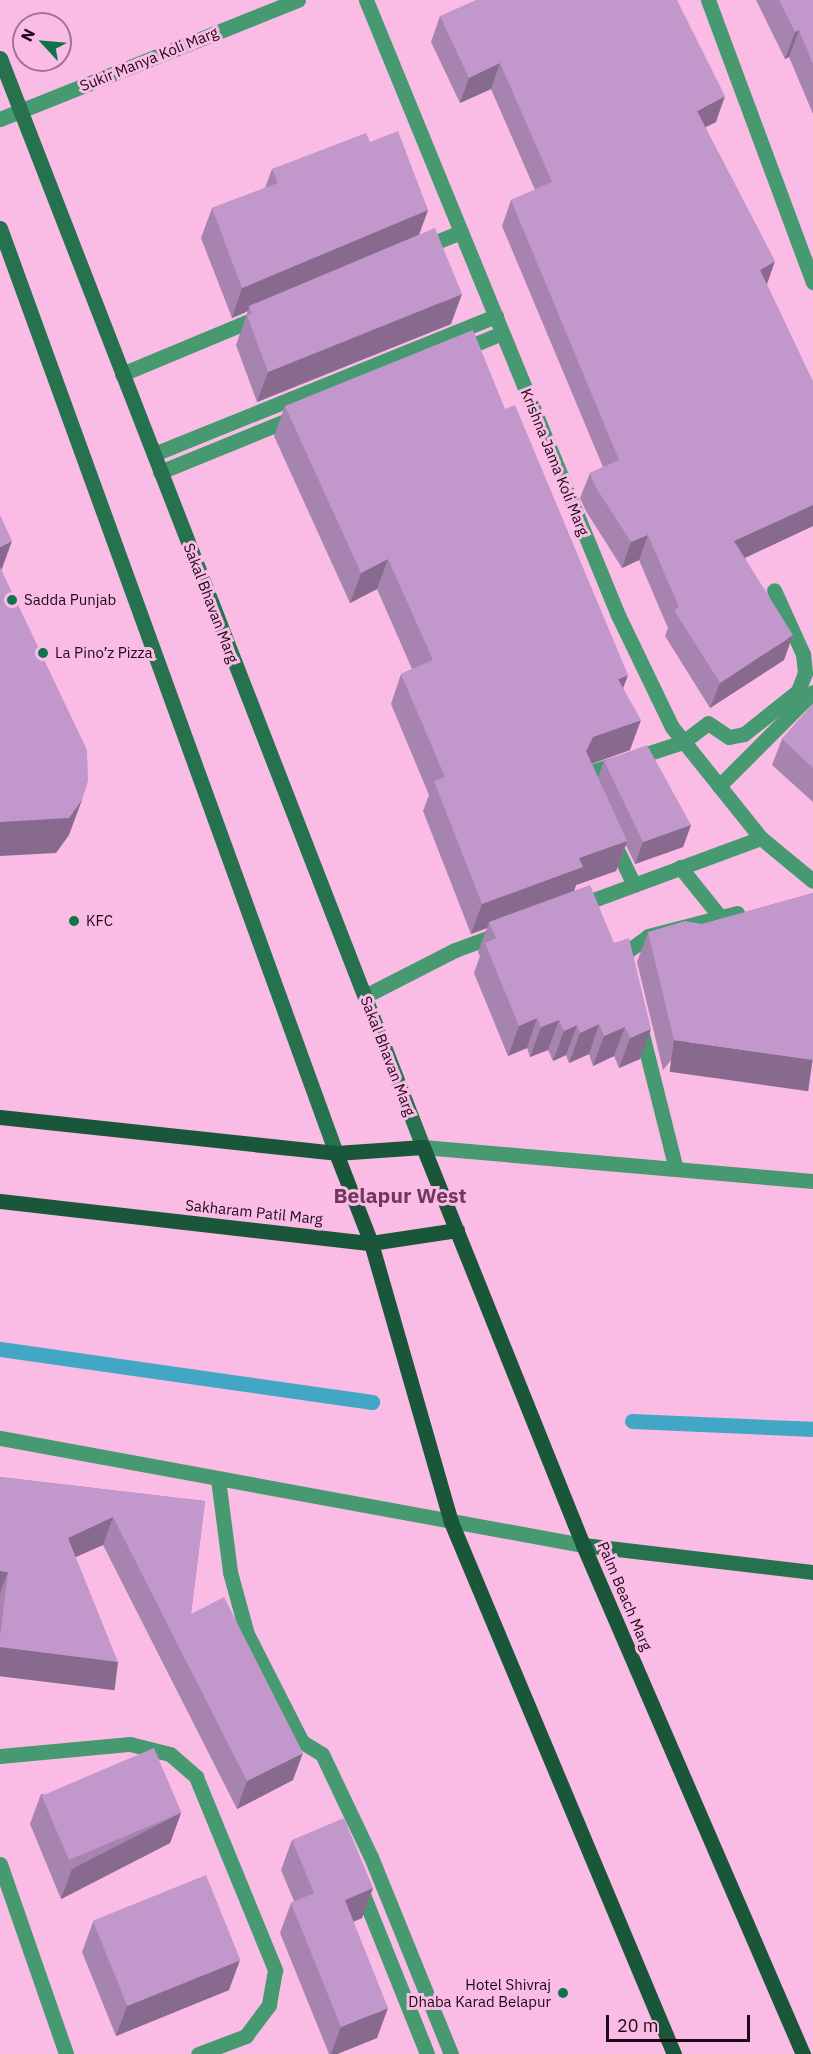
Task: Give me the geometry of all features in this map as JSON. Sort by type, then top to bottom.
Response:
[{"type":"main road","name":"Sakal Bhavan Marg","points":[[0,58],[423,1147]]},
{"type":"main road","points":[[0,228],[336,1153],[372,1243],[451,1522],[674,2054]]},
{"type":"main road","points":[[0,1117],[336,1153],[423,1147]]},
{"type":"main road","name":"Palm Beach Marg","points":[[423,1147],[583,1545],[803,2054]]},
{"type":"main road","name":"Sakharam Patil Marg","points":[[0,1201],[372,1243],[457,1230]]},
{"type":"main road","points":[[583,1545],[813,1572]]},
{"type":"street","name":"Sukir Manya Koli Marg","points":[[0,119],[298,0]]},
{"type":"street","name":"Krishna Jama Koli Marg","points":[[366,0],[618,615],[672,727],[761,838],[813,881]]},
{"type":"street","points":[[708,0],[813,282]]},
{"type":"street","points":[[410,253],[461,232]]},
{"type":"street","points":[[122,374],[278,309]]},
{"type":"street","points":[[154,454],[496,316]]},
{"type":"street","points":[[446,356],[502,333]]},
{"type":"street","points":[[160,471],[315,408]]},
{"type":"street","points":[[595,802],[585,782],[591,772],[683,742],[708,723],[729,737],[744,734],[803,684],[804,654],[774,590]]},
{"type":"street","points":[[719,786],[813,692]]},
{"type":"street","points":[[605,823],[634,885]]},
{"type":"street","points":[[567,909],[761,838]]},
{"type":"street","points":[[680,867],[721,918]]},
{"type":"street","points":[[630,984],[625,953],[633,945],[648,936],[737,913]]},
{"type":"street","points":[[365,996],[455,950],[522,926]]},
{"type":"street","points":[[637,1013],[676,1169]]},
{"type":"street","points":[[423,1147],[813,1181]]},
{"type":"street","points":[[0,1438],[583,1545]]},
{"type":"street","points":[[218,1479],[230,1572],[247,1634],[302,1742],[322,1754],[371,1857],[451,2054]]},
{"type":"street","points":[[0,1756],[130,1744],[170,1754],[196,1777],[275,1970],[269,2006],[246,2036],[198,2054]]},
{"type":"street","points":[[0,1864],[66,2054]]},
{"type":"street","points":[[352,1869],[427,2054]]},
{"type":"building","points":[[476,0],[677,0],[725,96],[697,111],[775,261],[760,270],[813,382],[813,505],[734,541],[793,635],[720,683],[674,610],[679,607],[648,535],[631,542],[595,486],[590,473],[619,460],[511,200],[552,182],[500,63],[469,78],[440,16]]},
{"type":"building","points":[[779,0],[813,0],[813,64],[799,30],[795,32]]},
{"type":"building","points":[[398,131],[428,210],[242,288],[212,208],[278,183],[272,169],[366,133],[370,142]]},
{"type":"building","points":[[435,228],[462,294],[268,372],[247,315],[252,313],[249,306]]},
{"type":"building","points":[[473,330],[505,409],[515,405],[628,675],[618,679],[641,720],[593,737],[586,751],[627,841],[579,858],[583,867],[482,904],[434,781],[445,777],[401,674],[433,660],[388,559],[361,573],[285,406]]},
{"type":"building","points":[[0,515],[12,541],[0,547]]},
{"type":"building","points":[[0,567],[87,750],[88,781],[82,800],[69,818],[0,822]]},
{"type":"building","points":[[813,704],[813,768],[782,739]]},
{"type":"building","points":[[647,745],[691,825],[643,842],[604,761]]},
{"type":"building","points":[[590,885],[614,943],[629,938],[651,1029],[630,1038],[625,1027],[604,1036],[599,1024],[580,1033],[577,1025],[564,1031],[559,1020],[541,1027],[537,1018],[519,1026],[485,943],[496,938],[489,922]]},
{"type":"building","points":[[813,893],[813,1060],[674,1040],[648,932],[685,921],[702,924]]},
{"type":"building","points":[[0,1477],[205,1501],[191,1614],[224,1597],[303,1753],[247,1781],[113,1517],[68,1538],[118,1662],[0,1647],[8,1572],[0,1571]]},
{"type":"building","points":[[154,1748],[181,1812],[69,1860],[42,1796]]},
{"type":"building","points":[[344,1818],[373,1888],[345,1900],[388,2008],[341,2027],[291,1903],[314,1893],[292,1840]]},
{"type":"building","points":[[206,1875],[240,1960],[127,2006],[93,1921]]},
{"type":"waterway","points":[[0,1349],[372,1402]]},
{"type":"waterway","points":[[632,1421],[813,1429]]},
{"type":"place","name":"Sadda Punjab","points":[[12,600]]},
{"type":"place","name":"La Pino’z Pizza","points":[[43,653]]},
{"type":"place","name":"KFC","points":[[74,921]]},
{"type":"place","name":"Hotel Shivraj Dhaba Karad Belapur","points":[[563,1993]]},
{"type":"district","name":"Belapur West","points":[[400,1195]]}]
